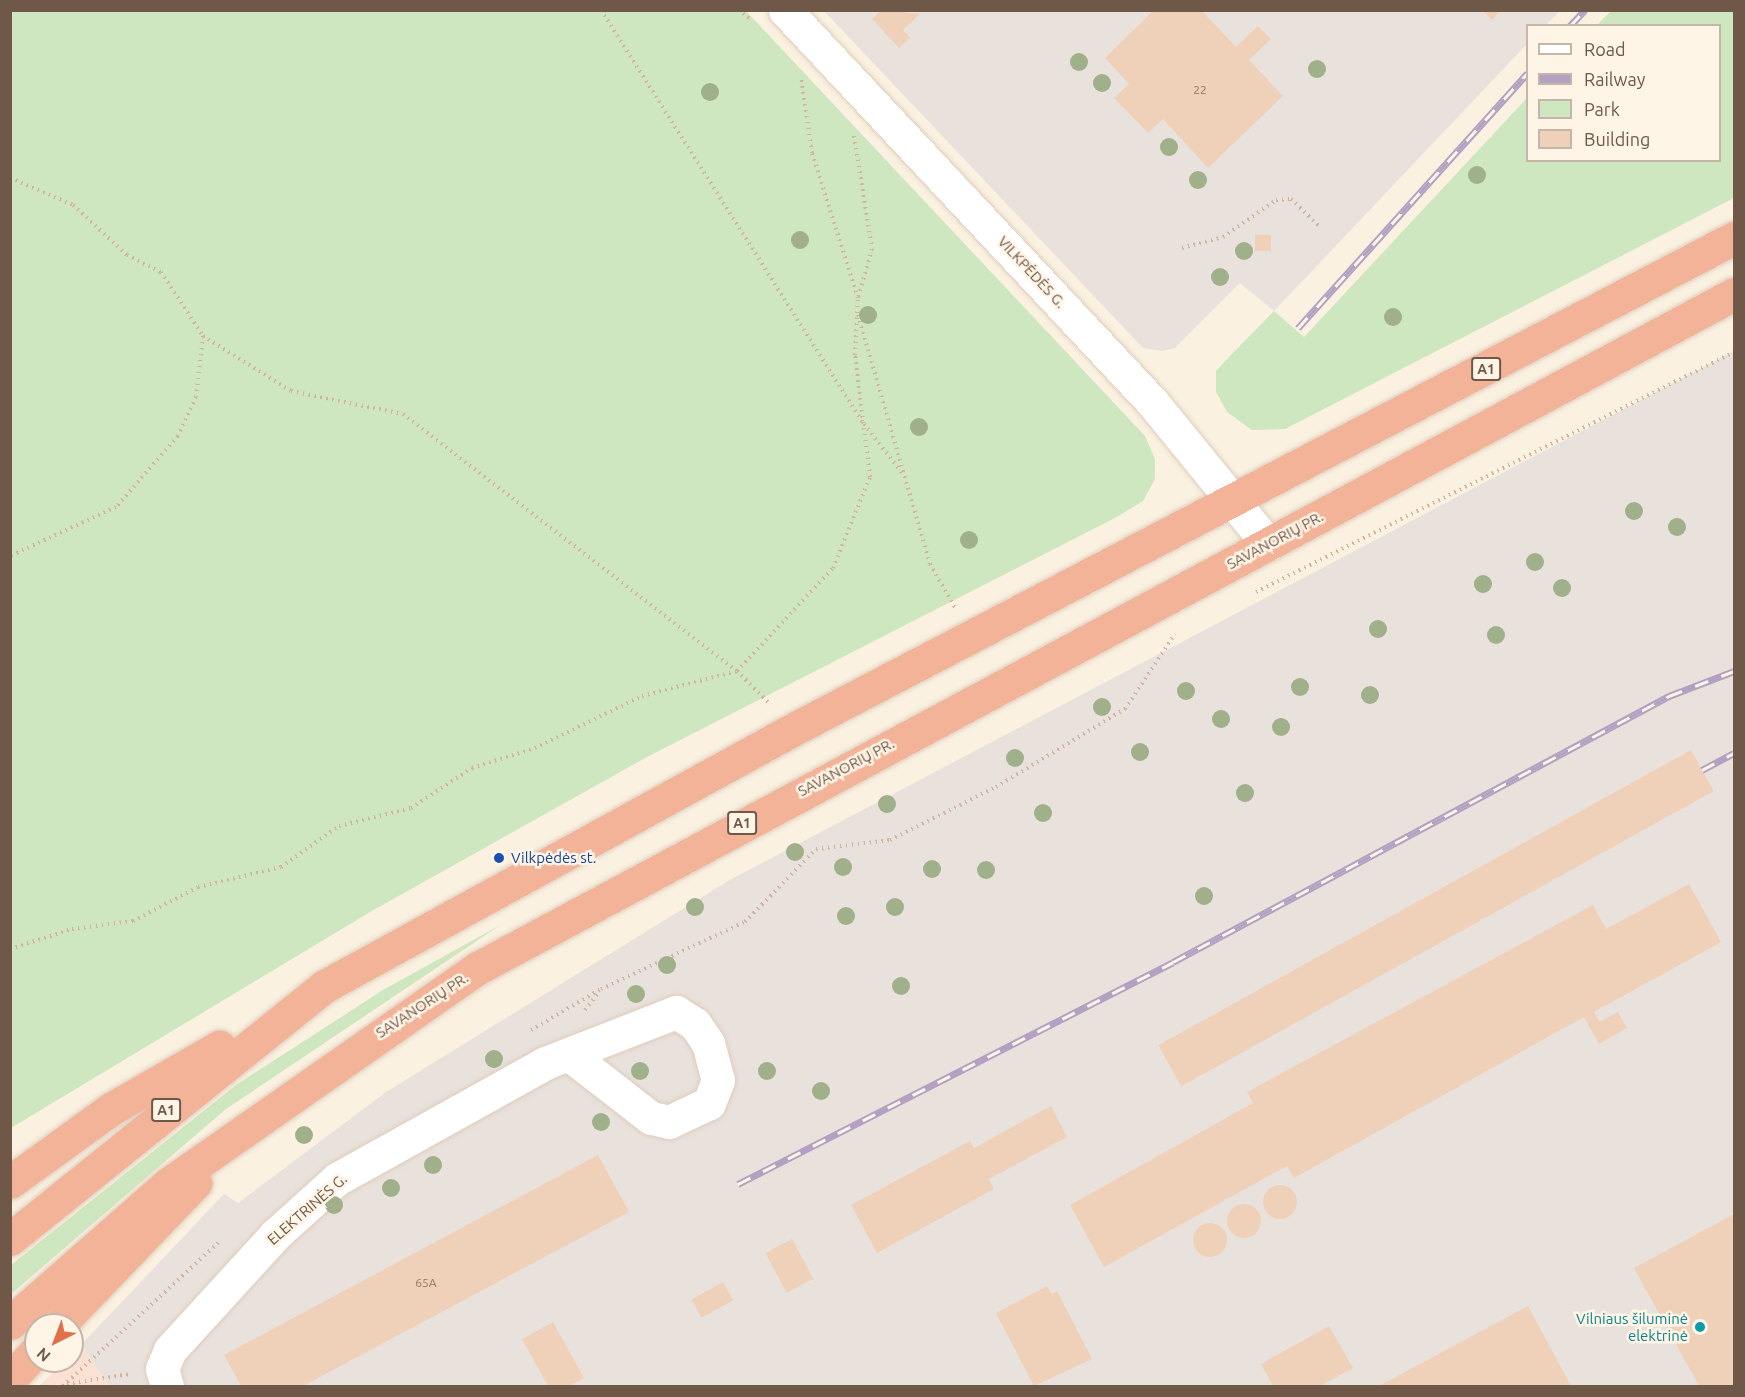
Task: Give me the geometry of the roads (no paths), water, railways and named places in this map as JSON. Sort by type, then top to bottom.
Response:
[{"type":"highway","name":"A1","points":[[10,1239],[325,986],[795,729],[1734,238]]},
{"type":"highway","name":"SAVANORIŲ PR.","points":[[10,1323],[168,1184],[478,968],[1734,294]]},
{"type":"highway","points":[[10,1182],[111,1109],[325,986]]},
{"type":"highway","points":[[70,1313],[236,1136]]},
{"type":"highway","points":[[10,1379],[24,1364]]},
{"type":"main road","name":"VILKPĖDĖS G.","points":[[785,10],[1118,364],[1237,499],[1268,544]]},
{"type":"main road","name":"ELEKTRINĖS G.","points":[[164,1378],[170,1350],[274,1235],[337,1179],[545,1063],[571,1056]]},
{"type":"railway","points":[[1572,24],[1585,10]]},
{"type":"railway","points":[[1298,328],[1526,75]]},
{"type":"railway","points":[[738,1184],[1173,962],[1669,696],[1734,671]]},
{"type":"railway","points":[[1702,770],[1734,753]]},
{"type":"place","name":"Vilkpėdės st.","points":[[499,858]]},
{"type":"place","name":"Vilniaus šiluminė elektrinė","points":[[1700,1327]]}]
